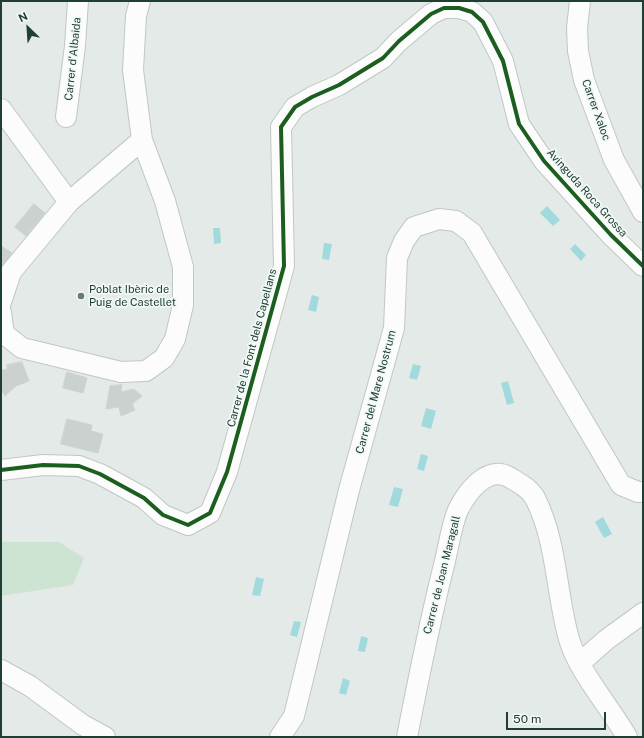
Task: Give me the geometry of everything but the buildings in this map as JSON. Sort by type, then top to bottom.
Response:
[{"type":"street","name":"Carrer d'Albaida","points":[[66,117],[75,46],[78,1]]},
{"type":"street","points":[[1,312],[4,334],[22,348],[121,372],[146,371],[164,358],[175,339],[183,305],[183,267],[165,201],[142,140],[133,70],[136,16],[140,1]]},
{"type":"street","name":"Carrer Xaloc","points":[[580,1],[577,28],[578,51],[584,80],[614,160],[643,212]]},
{"type":"street","name":"Carrer de la Font dels Capellans","points":[[1,470],[43,465],[79,466],[100,474],[144,498],[177,522],[188,525],[210,513],[227,472],[284,266],[281,126],[295,107],[312,97],[339,85],[383,58],[422,20],[444,8],[459,8]]},
{"type":"street","name":"Avinguda Roca Grossa","points":[[459,8],[472,12],[484,22],[493,38],[503,61],[519,124],[544,161],[611,235],[643,266]]},
{"type":"street","points":[[1,109],[69,202]]},
{"type":"street","points":[[1,302],[11,272],[69,202],[142,140]]},
{"type":"street","name":"Carrer del Mare Nostrum","points":[[280,737],[294,716],[349,490],[394,328],[397,258],[404,241],[414,227],[439,219],[456,221],[472,233],[621,485],[638,492],[643,492]]},
{"type":"street","name":"Carrer de Joan Maragall","points":[[407,737],[425,641],[458,511],[471,490],[486,476],[503,474],[522,484],[534,496],[542,513],[550,542],[569,640],[580,663],[627,737]]},
{"type":"street","points":[[580,663],[606,640],[643,612]]},
{"type":"street","points":[[1,670],[30,686],[83,725],[106,737]]},
{"type":"green space","points":[[1,542],[59,542],[84,558],[73,585],[1,596]]},
{"type":"water","points":[[547,206],[560,220],[553,226],[540,213]]},
{"type":"water","points":[[213,228],[220,228],[221,243],[214,244]]},
{"type":"water","points":[[324,243],[332,244],[329,260],[322,259]]},
{"type":"water","points":[[575,244],[586,255],[581,261],[570,249]]},
{"type":"water","points":[[312,295],[319,297],[316,312],[308,310]]},
{"type":"water","points":[[413,364],[421,366],[417,380],[409,378]]},
{"type":"water","points":[[508,381],[514,403],[507,405],[501,383]]},
{"type":"water","points":[[426,408],[436,411],[431,429],[421,426]]},
{"type":"water","points":[[421,454],[428,456],[424,471],[417,469]]},
{"type":"water","points":[[394,487],[403,489],[398,507],[389,505]]},
{"type":"water","points":[[603,517],[612,534],[604,538],[595,522]]},
{"type":"water","points":[[256,577],[264,579],[260,596],[252,595]]},
{"type":"water","points":[[294,621],[301,622],[297,637],[290,635]]},
{"type":"water","points":[[361,636],[368,638],[365,652],[358,651]]},
{"type":"water","points":[[343,678],[350,681],[346,695],[339,693]]},
{"type":"cycle path","points":[[1,470],[43,465],[79,466],[100,474],[144,498],[163,515],[188,525],[210,513],[227,472],[284,266],[281,127],[295,107],[312,97],[339,85],[383,58],[399,41],[431,14],[444,8],[459,8],[472,12],[483,22],[503,61],[519,124],[544,161],[611,235],[643,266]]},
{"type":"place","name":"Poblat Ibèric de Puig de Castellet","points":[[81,296]]}]
